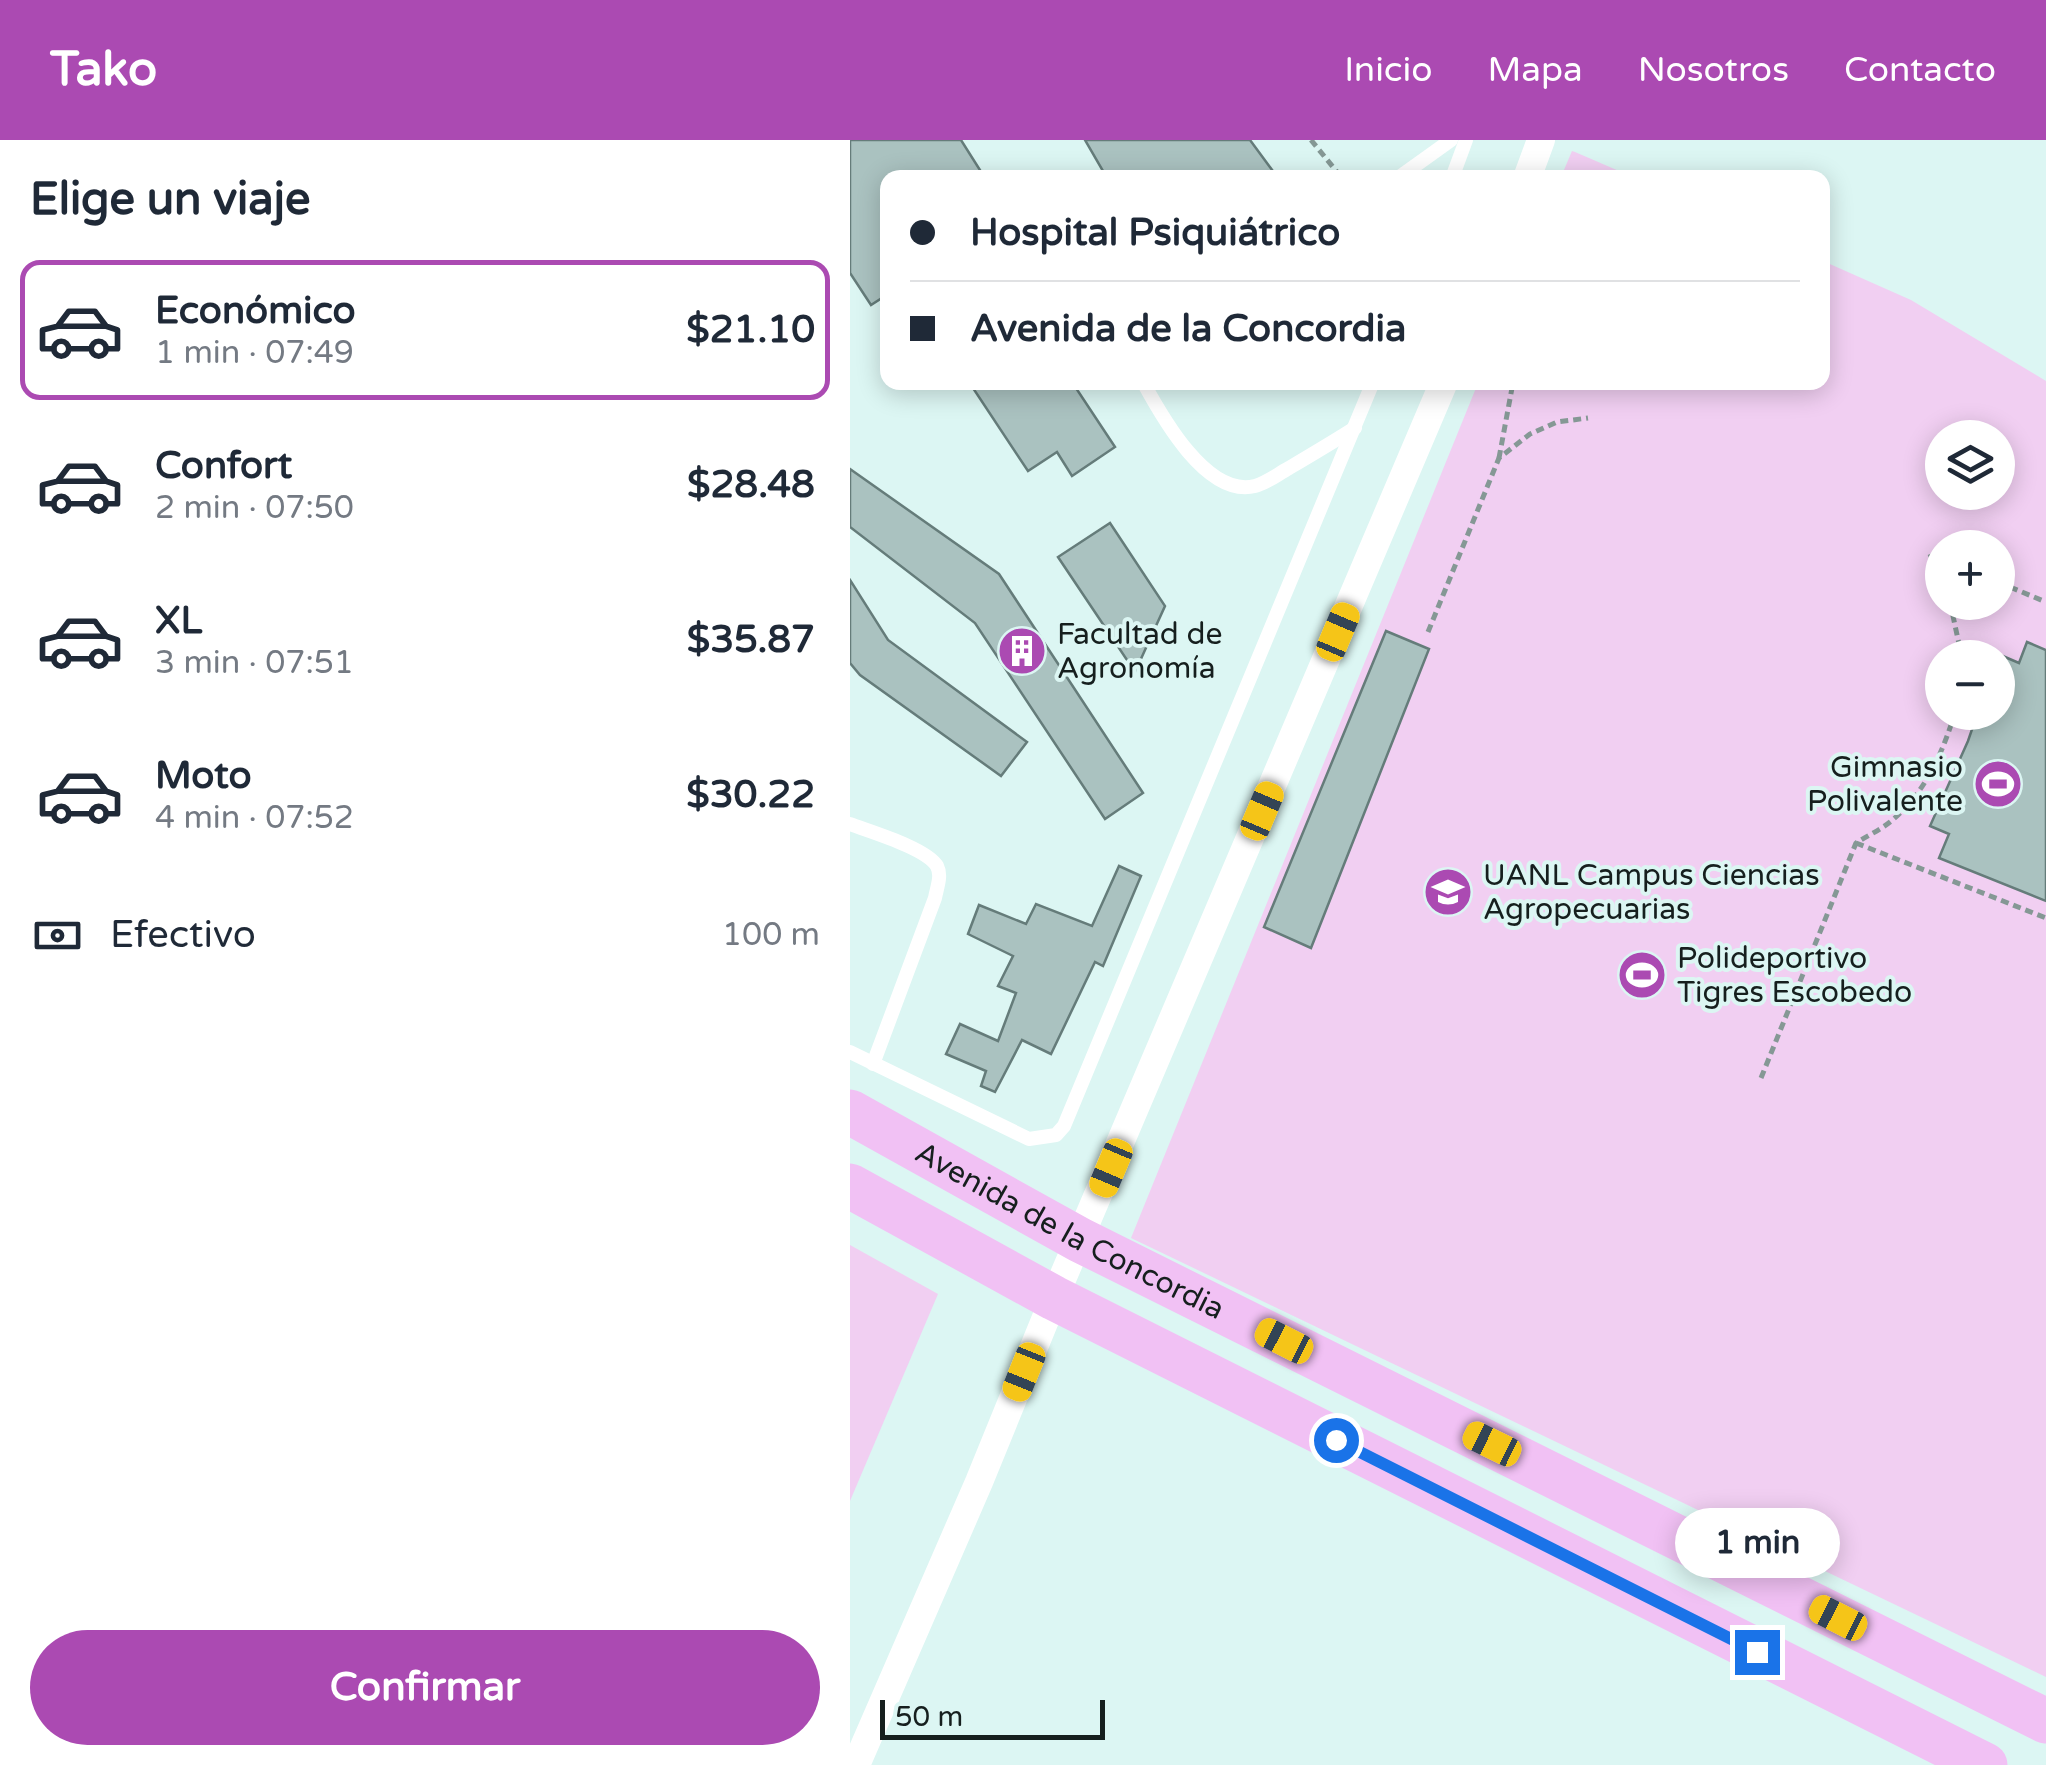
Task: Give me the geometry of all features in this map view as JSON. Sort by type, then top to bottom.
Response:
[{"type":"main road","name":"Avenida de la Concordia","points":[[850,1112],[1080,1240],[2046,1721]]},
{"type":"main road","points":[[850,1186],[1054,1298],[1985,1765]]},
{"type":"street","points":[[1529,170],[1542,140]]},
{"type":"street","points":[[856,1765],[1441,390]]},
{"type":"lane","points":[[1409,170],[1451,140]]},
{"type":"lane","points":[[1455,170],[1466,140]]},
{"type":"lane","points":[[1148,390],[1206,472],[1243,487],[1266,482],[1356,428]]},
{"type":"lane","points":[[850,1052],[1029,1139],[1056,1135],[1064,1126],[1371,390]]},
{"type":"lane","points":[[850,824],[925,854],[936,865],[940,877],[873,1064]]},
{"type":"path","points":[[1312,140],[1336,170]]},
{"type":"path","points":[[1428,632],[1498,458],[1512,390]]},
{"type":"path","points":[[1498,458],[1530,434],[1557,422],[1588,418]]},
{"type":"path","points":[[2015,589],[2046,602]]},
{"type":"path","points":[[1761,1078],[1856,842],[1891,821],[1925,784],[1950,730]]},
{"type":"path","points":[[1856,842],[2046,918]]},
{"type":"shaded area","points":[[1572,151],[1617,170],[1564,170]]},
{"type":"shaded area","name":"Polideportivo Tigres Escobedo","points":[[1830,264],[1911,300],[2046,381],[2046,1677],[1131,1238],[1475,390],[1830,390]]},
{"type":"shaded area","points":[[850,1245],[938,1294],[850,1501]]},
{"type":"building","points":[[850,140],[961,140],[980,170],[880,170],[880,299],[871,305],[850,273]]},
{"type":"building","points":[[1085,140],[1250,140],[1272,170],[1102,170]]},
{"type":"building","points":[[974,390],[1077,390],[1115,447],[1072,476],[1057,452],[1028,471]]},
{"type":"building","name":"Facultad de Agronomía","points":[[850,469],[999,574],[1143,793],[1105,819],[975,623],[850,527]]},
{"type":"building","points":[[1110,523],[1165,606],[1135,672],[1058,557]]},
{"type":"building","points":[[850,580],[888,640],[1027,742],[1001,776],[860,675],[850,663]]},
{"type":"building","points":[[1386,631],[1429,649],[1311,948],[1264,927]]},
{"type":"building","name":"Gimnasio Polivalente","points":[[2027,642],[2046,650],[2046,901],[1939,858],[1949,834],[1930,826],[1972,730],[2015,730],[2015,661],[2019,663]]},
{"type":"building","points":[[1119,866],[1141,876],[1103,966],[1095,962],[1051,1054],[1022,1040],[995,1092],[981,1086],[986,1071],[946,1054],[960,1024],[998,1041],[1016,993],[998,986],[1013,956],[968,934],[979,905],[1026,924],[1036,904],[1092,926]]},
{"type":"place","name":"Facultad de Agronomía","points":[[1022,651]]},
{"type":"place","name":"Gimnasio Polivalente","points":[[1998,784]]},
{"type":"place","name":"UANL Campus Ciencias Agropecuarias","points":[[1448,892]]},
{"type":"place","name":"Polideportivo Tigres Escobedo","points":[[1642,975]]},
{"type":"route","points":[[1336,1440],[1757,1652]]}]
